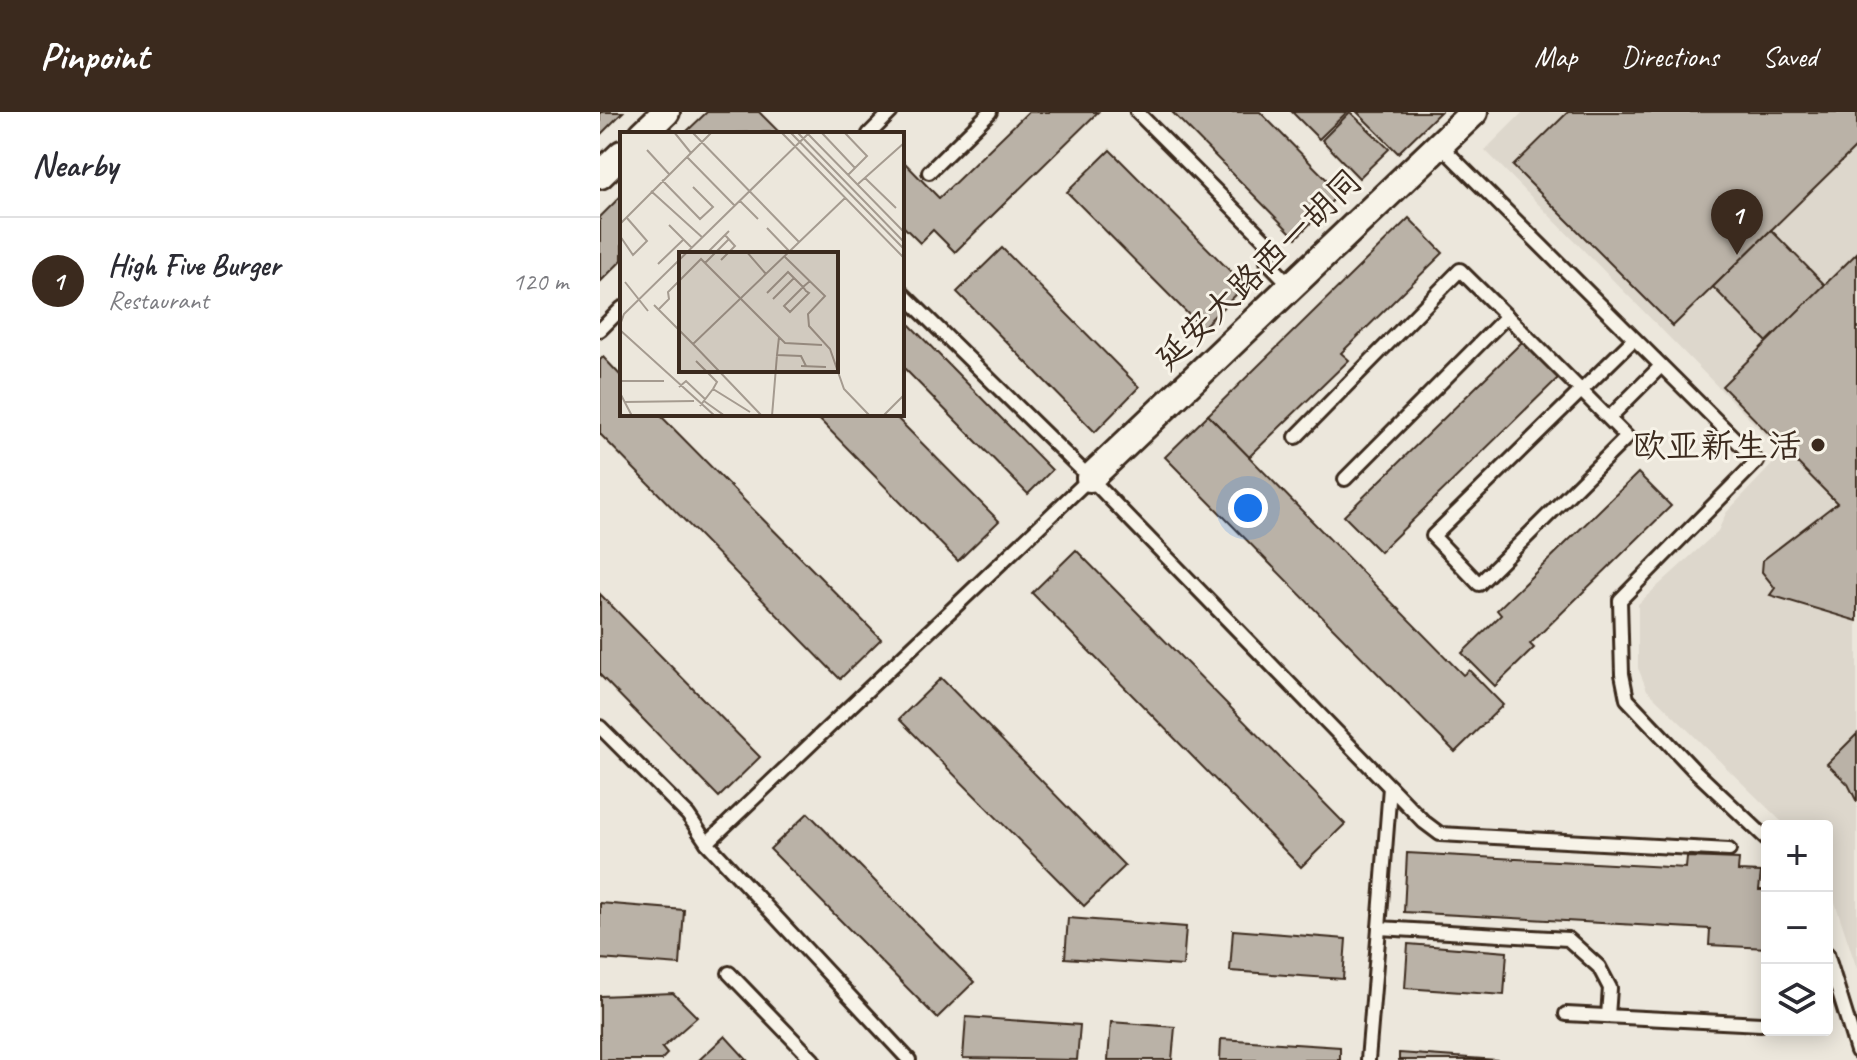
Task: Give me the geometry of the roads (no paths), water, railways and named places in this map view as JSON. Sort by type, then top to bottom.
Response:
[{"type":"street","points":[[645,132],[666,112]]},
{"type":"street","name":"延安大路西一胡同","points":[[1090,478],[1474,112]]},
{"type":"street","points":[[600,175],[620,156]]},
{"type":"lane","points":[[871,132],[891,112]]},
{"type":"lane","points":[[929,172],[990,112]]},
{"type":"lane","points":[[1137,112],[1269,244],[1267,261],[1292,287]]},
{"type":"lane","points":[[1440,145],[1757,461],[1620,600],[1622,674],[1627,699],[1693,769],[1761,833]]},
{"type":"lane","points":[[1296,437],[1460,270],[1507,316],[1581,390],[1609,418],[1627,437],[1479,584],[1433,536],[1581,390],[1634,339]]},
{"type":"lane","points":[[904,295],[1090,478],[1424,822],[1440,834],[1729,850]]},
{"type":"lane","points":[[600,330],[620,310]]},
{"type":"lane","points":[[1345,479],[1507,316]]},
{"type":"lane","points":[[1609,418],[1661,366]]},
{"type":"lane","points":[[707,843],[1090,478]]},
{"type":"lane","points":[[600,727],[688,815],[707,843],[909,1060]]},
{"type":"lane","points":[[1368,1060],[1390,787]]},
{"type":"lane","points":[[1379,928],[1568,939],[1599,967],[1610,988],[1608,1016]]},
{"type":"lane","points":[[1830,964],[1857,1051]]},
{"type":"lane","points":[[729,973],[813,1060]]},
{"type":"lane","points":[[1566,1014],[1761,1024]]},
{"type":"place","name":"High Five Burger","points":[[1737,255]]},
{"type":"place","name":"欧亚新生活","points":[[1818,445]]}]
